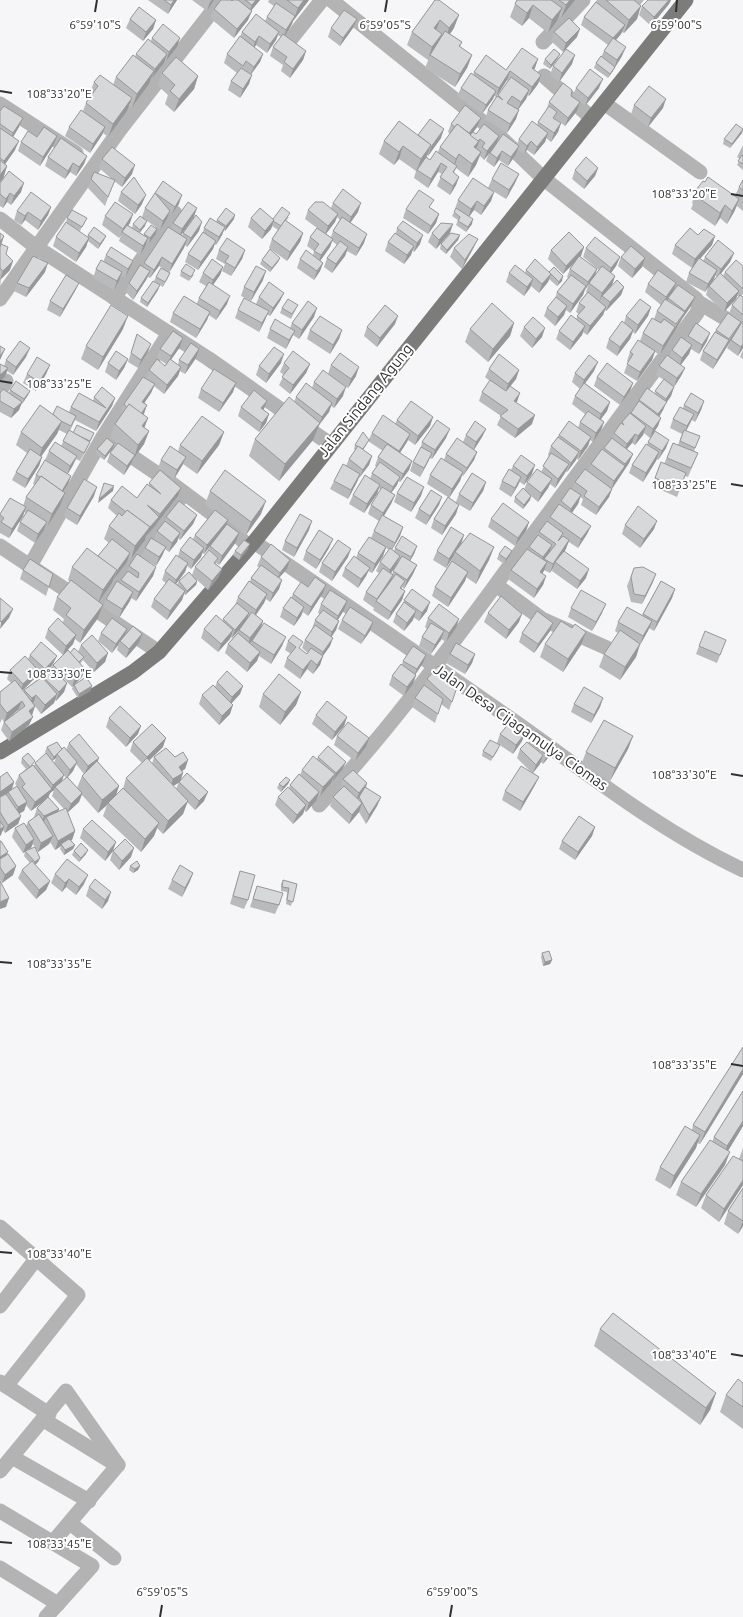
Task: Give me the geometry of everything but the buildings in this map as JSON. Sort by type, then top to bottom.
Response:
[{"type":"main road","name":"Jalan Sindang Agung","points":[[0,752],[134,672],[159,652],[252,544],[590,121],[677,4]]},
{"type":"street","points":[[0,299],[154,84],[221,0]]},
{"type":"street","points":[[290,40],[322,0]]},
{"type":"street","points":[[331,0],[494,131],[543,178],[698,302],[743,329]]},
{"type":"street","points":[[544,42],[583,0]]},
{"type":"street","points":[[544,76],[586,113],[590,121]]},
{"type":"street","points":[[604,103],[700,172]]},
{"type":"street","points":[[0,104],[96,166]]},
{"type":"street","points":[[114,298],[175,213]]},
{"type":"street","points":[[0,219],[36,247],[169,333],[330,444]]},
{"type":"street","points":[[319,805],[366,754],[435,666],[691,320],[698,309],[698,302]]},
{"type":"street","points":[[30,566],[103,436],[169,333]]},
{"type":"street","name":"Jalan Desa Cijagamulya Ciomas","points":[[103,436],[252,544],[435,666],[606,788],[711,854],[743,870]]},
{"type":"street","points":[[97,610],[184,493]]},
{"type":"street","points":[[0,546],[159,652]]},
{"type":"street","points":[[496,585],[542,619],[608,648]]},
{"type":"street","points":[[0,1227],[78,1295],[3,1384],[46,1417],[118,1465]]},
{"type":"street","points":[[0,1306],[36,1259]]},
{"type":"street","points":[[0,1471],[66,1391],[118,1465]]},
{"type":"street","points":[[12,1457],[89,1501]]},
{"type":"street","points":[[53,1542],[118,1465]]},
{"type":"street","points":[[0,1510],[92,1566],[46,1617]]},
{"type":"street","points":[[70,1523],[114,1558]]},
{"type":"street","points":[[0,1568],[58,1604]]}]
